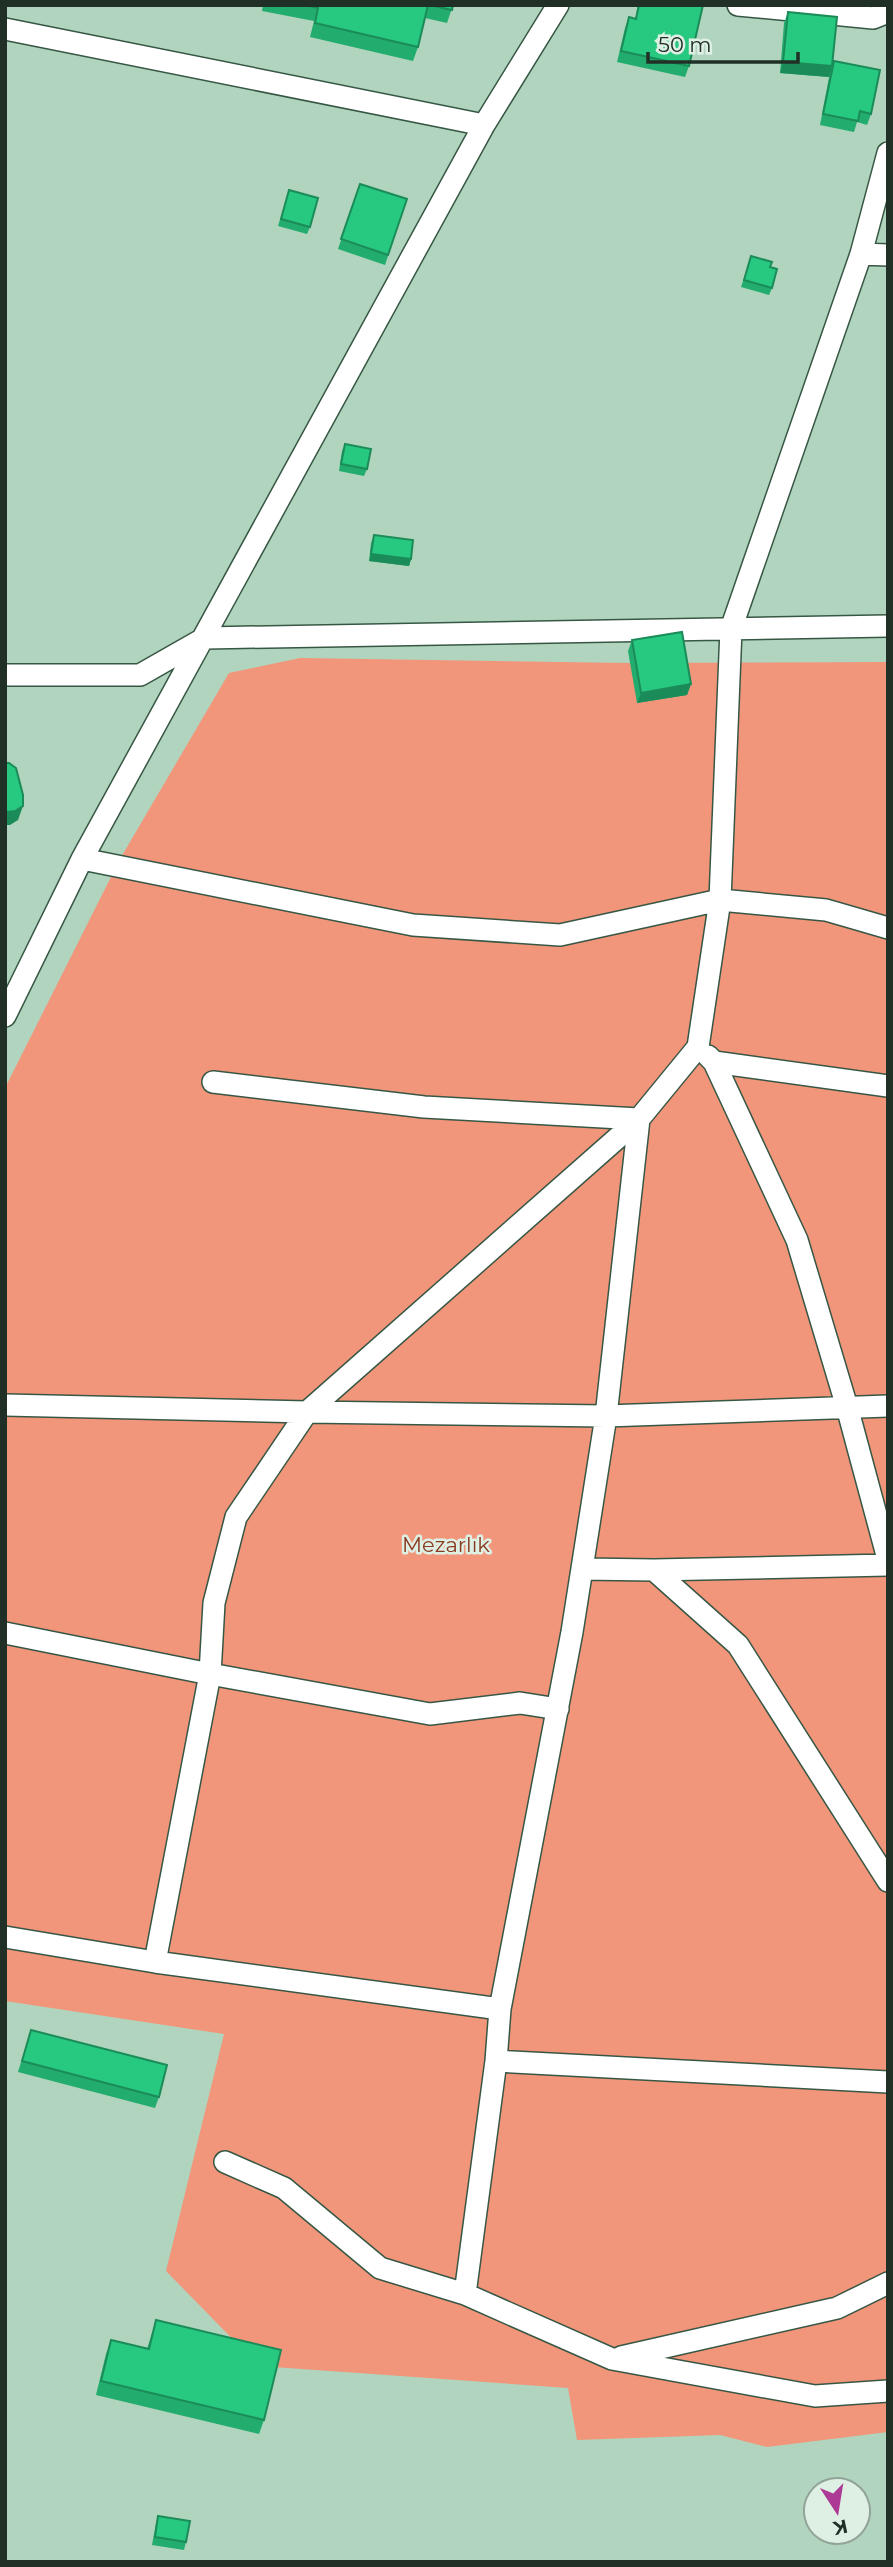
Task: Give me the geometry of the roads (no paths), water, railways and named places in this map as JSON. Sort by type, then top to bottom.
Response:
[{"type":"street","points":[[5,1016],[82,859],[484,125],[558,5]]},
{"type":"street","points":[[738,5],[873,18],[888,12]]},
{"type":"street","points":[[5,29],[484,125]]},
{"type":"street","points":[[155,1962],[210,1674],[214,1603],[236,1517],[307,1412],[639,1119],[698,1047],[720,900],[731,629],[861,254],[888,153]]},
{"type":"street","points":[[861,254],[888,255]]},
{"type":"street","points":[[5,675],[140,675],[205,638],[888,626]]},
{"type":"street","points":[[82,859],[413,925],[560,934],[720,900],[826,910],[888,928]]},
{"type":"street","points":[[698,1047],[714,1062],[797,1240],[847,1407],[888,1559]]},
{"type":"street","points":[[714,1062],[888,1086]]},
{"type":"street","points":[[214,1082],[424,1107],[639,1119]]},
{"type":"street","points":[[465,2294],[496,2061],[500,2009],[558,1709],[606,1416],[639,1119]]},
{"type":"street","points":[[5,1405],[606,1416],[888,1406]]},
{"type":"street","points":[[582,1569],[888,1565]]},
{"type":"street","points":[[654,1570],[738,1645],[888,1881]]},
{"type":"street","points":[[5,1633],[430,1714],[520,1703],[558,1709]]},
{"type":"street","points":[[5,1937],[155,1962],[500,2009]]},
{"type":"street","points":[[496,2061],[888,2082]]},
{"type":"street","points":[[225,2162],[284,2188],[380,2268],[465,2294],[612,2359],[815,2396],[888,2391]]},
{"type":"street","points":[[612,2359],[837,2308],[888,2283]]},
{"type":"park label","name":"Mezarlık","points":[[446,1545]]}]
